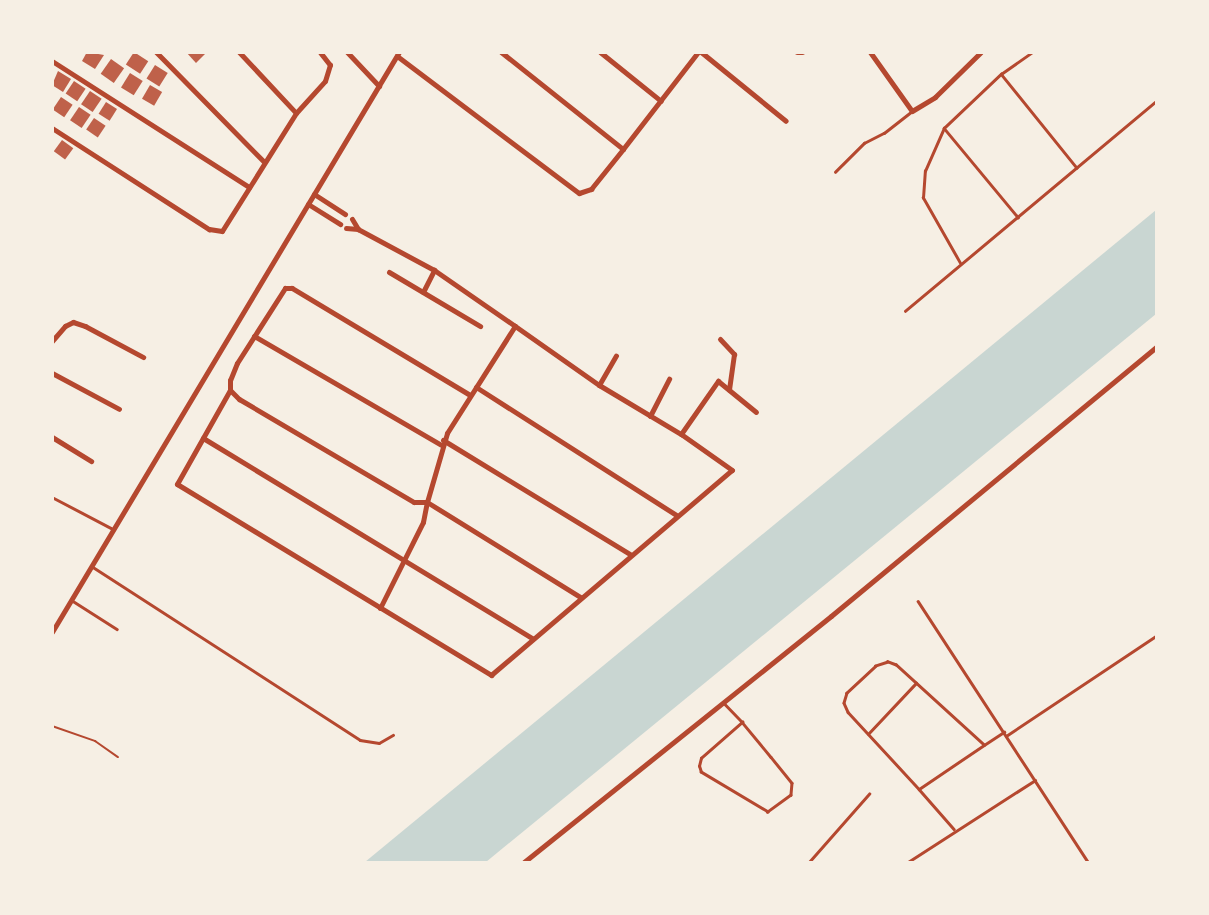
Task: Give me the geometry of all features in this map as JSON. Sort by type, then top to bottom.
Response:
[{"type":"street","points":[[239,52],[296,113]]},
{"type":"street","points":[[52,128],[216,231],[226,227],[296,113],[330,72],[327,60],[320,52]]},
{"type":"street","points":[[327,60],[334,52]]},
{"type":"street","points":[[347,52],[379,86]]},
{"type":"street","points":[[501,52],[623,149]]},
{"type":"street","points":[[600,52],[661,101]]},
{"type":"street","points":[[52,632],[398,54],[579,193],[591,189],[700,52],[786,121]]},
{"type":"street","points":[[797,52],[802,52]]},
{"type":"street","points":[[870,52],[912,111],[935,97],[981,52]]},
{"type":"street","points":[[156,53],[264,162]]},
{"type":"street","points":[[52,61],[249,187]]},
{"type":"street","points":[[314,194],[345,214]]},
{"type":"street","points":[[309,204],[340,224]]},
{"type":"street","points":[[352,219],[358,229]]},
{"type":"street","points":[[346,228],[358,229],[434,271],[599,385],[681,434],[732,470],[630,554],[491,675],[177,484],[230,390],[230,380],[237,363],[285,288],[292,288],[470,395]]},
{"type":"street","points":[[423,292],[434,271]]},
{"type":"street","points":[[389,272],[480,326]]},
{"type":"street","points":[[52,341],[65,326],[73,322],[143,357]]},
{"type":"street","points":[[380,608],[423,522],[442,442],[515,326]]},
{"type":"street","points":[[254,335],[442,442],[630,554]]},
{"type":"street","points":[[720,339],[734,354],[729,390]]},
{"type":"street","points":[[524,863],[1157,347]]},
{"type":"street","points":[[599,385],[616,355]]},
{"type":"street","points":[[52,373],[119,409]]},
{"type":"street","points":[[650,416],[669,379]]},
{"type":"street","points":[[681,434],[718,381],[756,412]]},
{"type":"street","points":[[476,387],[676,515]]},
{"type":"street","points":[[230,390],[239,399],[414,502],[427,502],[580,597]]},
{"type":"street","points":[[52,437],[91,461]]},
{"type":"street","points":[[203,438],[533,639]]},
{"type":"lane","points":[[961,264],[928,211],[921,189],[925,171],[944,128],[1001,74],[1032,52]]},
{"type":"lane","points":[[1001,74],[1077,168]]},
{"type":"lane","points":[[905,311],[1157,101]]},
{"type":"lane","points":[[835,172],[864,143],[884,133],[912,111]]},
{"type":"lane","points":[[944,128],[1018,217]]},
{"type":"lane","points":[[52,497],[114,530]]},
{"type":"lane","points":[[92,566],[360,740],[379,743],[393,735]]},
{"type":"lane","points":[[71,601],[117,629]]},
{"type":"lane","points":[[918,601],[1088,863]]},
{"type":"lane","points":[[1006,736],[1157,636]]},
{"type":"lane","points":[[954,830],[848,712],[844,703],[847,693],[876,666],[888,662],[916,683],[984,745]]},
{"type":"lane","points":[[868,734],[916,683]]},
{"type":"lane","points":[[722,702],[741,722],[792,783],[791,794],[768,812],[701,772],[699,766],[701,758],[741,722]]},
{"type":"lane","points":[[919,789],[1004,732]]},
{"type":"lane","points":[[908,863],[954,830],[1035,780]]},
{"type":"lane","points":[[808,863],[869,794]]},
{"type":"path","points":[[52,726],[95,741],[118,757]]},
{"type":"shaded area","points":[[1156,210],[1156,314],[486,862],[365,862]]},
{"type":"building","points":[[87,52],[104,55],[95,69],[82,61]]},
{"type":"building","points":[[134,52],[148,61],[140,74],[126,65]]},
{"type":"building","points":[[186,52],[207,52],[196,63]]},
{"type":"building","points":[[111,59],[124,68],[114,83],[101,74]]},
{"type":"building","points":[[155,65],[168,73],[159,87],[147,79]]},
{"type":"building","points":[[58,71],[71,79],[63,92],[52,85]]},
{"type":"building","points":[[130,73],[143,81],[134,95],[121,87]]},
{"type":"building","points":[[74,81],[86,89],[77,101],[66,93]]},
{"type":"building","points":[[150,85],[162,92],[154,106],[142,99]]},
{"type":"building","points":[[90,91],[102,99],[93,112],[81,104]]},
{"type":"building","points":[[61,97],[73,105],[64,117],[53,109]]},
{"type":"building","points":[[106,102],[117,109],[110,121],[99,114]]},
{"type":"building","points":[[79,107],[91,115],[82,128],[70,120]]},
{"type":"building","points":[[94,118],[106,126],[98,137],[86,130]]},
{"type":"building","points":[[62,140],[73,148],[65,160],[54,151]]}]
